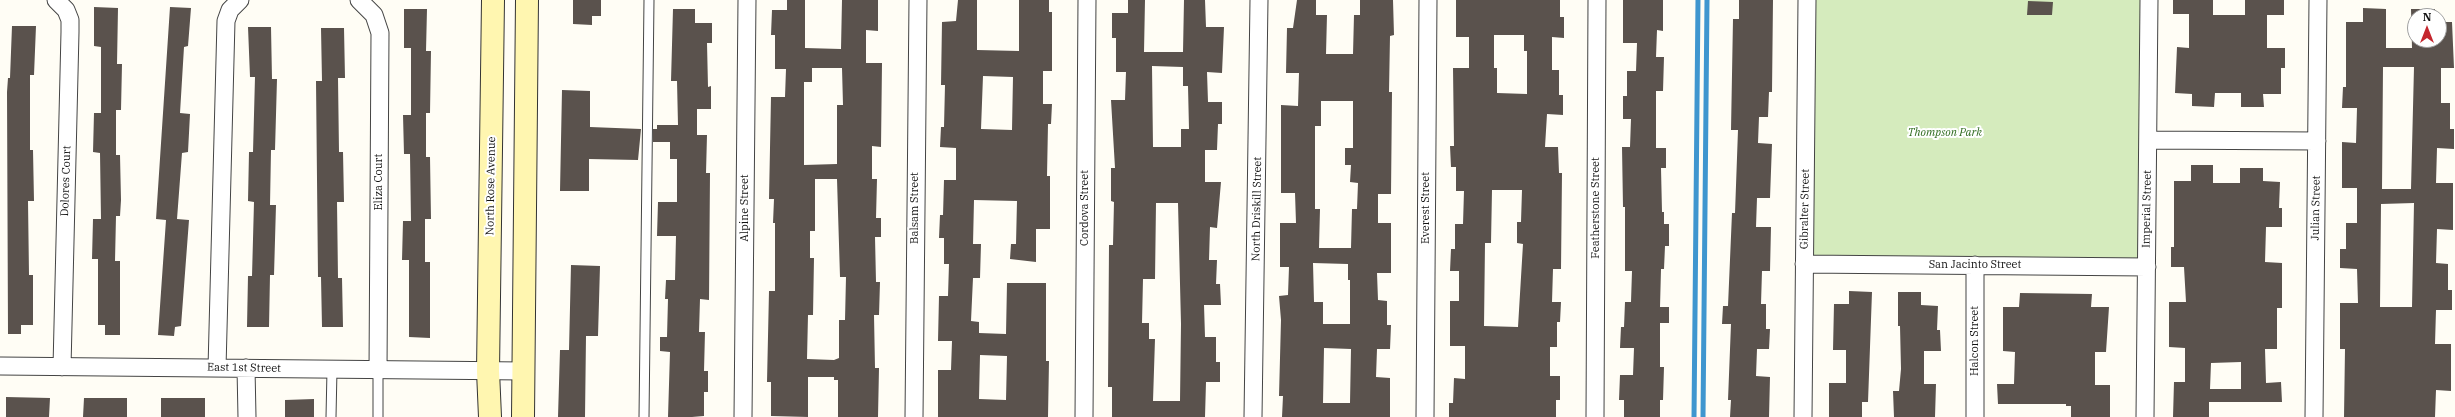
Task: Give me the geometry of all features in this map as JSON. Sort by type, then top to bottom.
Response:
[{"type":"main road","name":"North Rose Avenue","points":[[490,417],[488,371],[493,0]]},
{"type":"main road","points":[[523,417],[527,0]]},
{"type":"street","name":"Dolores Court","points":[[56,0],[66,10],[70,20],[62,367]]},
{"type":"street","points":[[218,368],[226,21],[230,10],[240,0]]},
{"type":"street","name":"Eliza Court","points":[[359,0],[374,15],[380,33],[378,371]]},
{"type":"street","name":"Alpine Street","points":[[743,417],[747,0]]},
{"type":"street","name":"Balsam Street","points":[[914,417],[918,0]]},
{"type":"street","name":"Cordova Street","points":[[1084,417],[1087,0]]},
{"type":"street","name":"North Driskill Street","points":[[1254,417],[1259,0]]},
{"type":"street","name":"Everest Street","points":[[1424,417],[1428,0]]},
{"type":"street","name":"Featherstone Street","points":[[1595,417],[1597,0]]},
{"type":"street","name":"Gibralter Street","points":[[1803,417],[1807,0]]},
{"type":"street","name":"Imperial Street","points":[[2145,417],[2149,0]]},
{"type":"street","name":"Julian Street","points":[[2314,417],[2318,0]]},
{"type":"street","points":[[2148,140],[2317,141]]},
{"type":"street","name":"San Jacinto Street","points":[[1804,264],[2146,267]]},
{"type":"street","name":"Halcon Street","points":[[1975,265],[1975,417]]},
{"type":"street","name":"East 1st Street","points":[[0,366],[246,368],[378,371],[524,371]]},
{"type":"street","points":[[246,368],[247,417]]},
{"type":"lane","points":[[644,417],[649,0]]},
{"type":"lane","points":[[331,417],[332,370]]},
{"type":"lane","points":[[378,371],[378,417]]},
{"type":"green space","name":"Thompson Park","points":[[1807,0],[2149,0],[2146,267],[1804,264]]},
{"type":"building","points":[[573,0],[601,0],[601,16],[592,16],[592,25],[573,24]]},
{"type":"building","points":[[787,0],[805,0],[805,48],[841,49],[842,0],[878,0],[878,31],[866,30],[866,63],[882,63],[881,147],[872,146],[872,179],[877,179],[876,218],[881,218],[881,237],[875,237],[876,282],[880,282],[879,315],[874,315],[875,368],[879,368],[878,417],[838,417],[838,380],[834,380],[834,377],[808,377],[808,417],[771,416],[771,382],[767,382],[769,291],[775,291],[775,223],[773,223],[774,199],[769,199],[771,97],[785,97],[786,69],[775,69],[775,35],[771,35],[772,10],[787,10]],"holes":[[[812,68],[842,68],[843,105],[837,105],[837,164],[804,165],[804,82],[812,82]],[[815,179],[837,179],[840,277],[846,277],[845,320],[839,320],[839,358],[834,360],[807,359],[808,315],[813,315],[814,258],[810,258],[810,231],[815,231]]]},
{"type":"building","points":[[958,0],[977,0],[977,50],[1019,51],[1019,0],[1049,0],[1049,12],[1052,12],[1052,71],[1043,71],[1043,104],[1052,104],[1051,124],[1048,124],[1047,176],[1050,176],[1050,229],[1036,229],[1036,262],[1010,259],[1011,244],[1016,244],[1017,201],[974,200],[973,244],[981,244],[980,278],[973,278],[971,321],[979,322],[979,333],[1006,334],[1007,283],[1046,283],[1046,361],[1049,361],[1048,417],[938,417],[938,370],[951,370],[952,341],[938,341],[939,296],[948,296],[949,264],[944,264],[944,238],[939,238],[940,215],[943,215],[944,180],[956,180],[956,148],[940,147],[941,127],[944,127],[945,85],[941,85],[942,22],[956,21]],"holes":[[[983,76],[1013,77],[1012,130],[981,129]],[[980,355],[1007,356],[1006,400],[979,399]]]},
{"type":"building","points":[[1128,0],[1145,0],[1144,52],[1183,52],[1184,0],[1205,0],[1206,27],[1224,27],[1222,73],[1207,72],[1208,102],[1222,102],[1222,124],[1218,124],[1217,150],[1205,150],[1205,182],[1221,182],[1217,228],[1210,227],[1209,260],[1217,260],[1216,284],[1220,284],[1221,305],[1204,305],[1205,337],[1216,337],[1216,362],[1220,362],[1220,382],[1206,382],[1205,417],[1112,417],[1112,387],[1108,387],[1109,245],[1113,245],[1114,202],[1111,201],[1111,168],[1115,168],[1111,100],[1125,100],[1126,72],[1116,72],[1116,38],[1112,38],[1112,13],[1128,13]],"holes":[[[1152,66],[1183,67],[1183,86],[1188,86],[1189,129],[1181,129],[1181,147],[1153,147]],[[1156,203],[1178,203],[1181,324],[1180,401],[1153,401],[1155,339],[1149,339],[1149,323],[1142,323],[1143,279],[1155,279]]]},
{"type":"building","points":[[1297,0],[1316,0],[1316,15],[1327,15],[1326,54],[1353,54],[1354,15],[1360,15],[1360,0],[1393,0],[1394,35],[1390,36],[1389,92],[1392,92],[1391,194],[1378,194],[1378,223],[1391,223],[1391,273],[1377,273],[1378,300],[1387,301],[1387,325],[1391,325],[1390,349],[1377,349],[1376,377],[1390,378],[1390,417],[1282,417],[1283,396],[1279,396],[1281,320],[1279,296],[1288,295],[1289,267],[1280,267],[1280,223],[1296,223],[1295,193],[1281,193],[1281,105],[1298,106],[1299,73],[1286,73],[1287,28],[1293,28]],"holes":[[[1321,101],[1353,101],[1353,148],[1345,148],[1345,165],[1351,165],[1350,182],[1358,183],[1357,209],[1352,209],[1351,248],[1319,248],[1320,209],[1315,209],[1315,126],[1321,126]],[[1313,263],[1348,264],[1348,280],[1350,280],[1350,324],[1323,324],[1323,302],[1314,302]],[[1324,348],[1351,349],[1350,403],[1323,403]]]},
{"type":"building","points":[[1456,0],[1560,0],[1560,17],[1564,17],[1564,38],[1552,37],[1552,70],[1559,70],[1559,95],[1563,95],[1563,115],[1547,114],[1545,147],[1558,147],[1559,173],[1562,173],[1561,269],[1553,269],[1552,302],[1561,302],[1560,322],[1557,322],[1557,347],[1550,347],[1550,376],[1560,376],[1560,400],[1556,400],[1556,417],[1449,417],[1449,403],[1453,403],[1454,378],[1465,379],[1465,346],[1450,346],[1450,301],[1459,301],[1459,271],[1450,271],[1451,249],[1455,249],[1455,224],[1463,224],[1464,191],[1456,191],[1456,167],[1451,167],[1450,146],[1454,146],[1453,68],[1469,68],[1469,37],[1456,37]],"holes":[[[1494,35],[1524,35],[1524,51],[1527,51],[1527,94],[1497,93],[1497,68],[1494,68]],[[1492,190],[1522,190],[1521,222],[1517,222],[1517,243],[1523,244],[1518,327],[1484,326],[1485,243],[1491,243]]]},
{"type":"building","points":[[1623,0],[1663,0],[1663,31],[1657,30],[1656,57],[1664,57],[1663,91],[1656,91],[1656,148],[1666,148],[1666,168],[1661,168],[1662,212],[1664,212],[1664,224],[1669,224],[1669,246],[1665,246],[1664,269],[1661,269],[1660,307],[1669,307],[1669,323],[1660,323],[1660,367],[1664,367],[1663,400],[1660,400],[1660,417],[1624,417],[1624,400],[1619,400],[1620,375],[1633,375],[1634,348],[1620,348],[1621,327],[1624,327],[1625,302],[1631,302],[1632,271],[1625,271],[1625,207],[1623,207],[1622,147],[1630,147],[1631,119],[1623,119],[1623,96],[1627,96],[1627,71],[1636,71],[1637,43],[1623,43]]},
{"type":"building","points":[[1739,0],[1773,0],[1772,92],[1769,92],[1768,117],[1759,117],[1758,143],[1772,144],[1770,198],[1757,198],[1756,227],[1771,227],[1770,271],[1762,271],[1761,304],[1766,304],[1766,329],[1770,329],[1769,349],[1757,349],[1756,376],[1770,377],[1769,417],[1730,417],[1731,400],[1728,400],[1731,324],[1722,324],[1723,306],[1728,306],[1732,213],[1735,213],[1738,130],[1731,130],[1733,19],[1739,19]]},
{"type":"building","points":[[2173,0],[2213,0],[2213,15],[2245,15],[2245,0],[2284,0],[2284,15],[2267,15],[2267,48],[2285,48],[2285,68],[2281,68],[2281,94],[2263,94],[2264,107],[2241,107],[2241,93],[2215,93],[2214,107],[2192,106],[2192,94],[2175,93],[2177,47],[2189,48],[2189,14],[2173,14]]},
{"type":"building","points":[[2028,1],[2053,2],[2052,15],[2027,15]]},
{"type":"building","points":[[94,7],[118,8],[117,64],[122,64],[121,110],[116,110],[116,155],[120,155],[121,200],[120,216],[116,216],[115,261],[120,261],[120,335],[105,335],[105,325],[98,325],[98,259],[92,259],[93,219],[101,219],[100,153],[93,152],[94,113],[101,113],[101,47],[94,46]]},
{"type":"building","points":[[170,7],[191,8],[188,46],[184,47],[180,113],[190,114],[188,152],[182,153],[177,219],[189,220],[181,326],[175,327],[174,336],[158,335],[166,220],[156,219]]},
{"type":"building","points":[[2363,8],[2386,9],[2386,48],[2447,48],[2447,22],[2452,22],[2454,68],[2441,68],[2441,103],[2450,103],[2450,129],[2454,129],[2454,149],[2437,148],[2436,183],[2453,183],[2453,230],[2437,229],[2436,263],[2448,264],[2448,290],[2452,290],[2452,310],[2436,310],[2435,344],[2451,344],[2451,391],[2436,390],[2435,417],[2344,417],[2345,349],[2340,349],[2340,303],[2358,303],[2357,269],[2340,268],[2340,249],[2346,249],[2346,223],[2357,223],[2357,188],[2342,188],[2342,142],[2356,143],[2357,108],[2342,108],[2343,87],[2346,87],[2346,22],[2363,22]],"holes":[[[2383,67],[2414,67],[2411,189],[2382,189]],[[2414,203],[2412,307],[2380,307],[2381,204]]]},
{"type":"building","points":[[404,9],[427,9],[426,51],[431,51],[430,113],[426,113],[426,157],[430,157],[431,219],[425,219],[425,262],[430,262],[430,338],[409,337],[409,260],[402,260],[403,221],[411,221],[410,154],[404,154],[403,115],[411,115],[411,48],[404,48]]},
{"type":"building","points":[[673,9],[695,9],[695,23],[712,23],[712,43],[707,43],[708,87],[711,86],[711,109],[697,109],[697,135],[707,135],[706,173],[710,173],[709,300],[700,299],[699,332],[705,332],[704,371],[708,371],[708,392],[704,392],[704,416],[692,417],[668,417],[670,352],[660,351],[660,337],[667,337],[668,299],[665,299],[666,280],[675,280],[676,236],[657,236],[658,202],[677,202],[677,159],[670,159],[670,142],[653,142],[653,129],[657,129],[657,125],[678,125],[677,81],[671,81]]},
{"type":"building","points":[[12,26],[36,26],[34,75],[30,75],[30,150],[33,150],[34,201],[28,201],[29,275],[33,275],[33,325],[21,325],[21,334],[8,334],[7,92],[8,78],[10,78]]},
{"type":"building","points":[[248,27],[271,27],[272,79],[277,79],[275,150],[271,150],[270,205],[276,205],[274,275],[270,275],[269,327],[247,327],[248,276],[252,276],[254,202],[248,201],[249,152],[253,152],[255,77],[250,77]]},
{"type":"building","points":[[321,28],[344,28],[345,78],[338,78],[339,152],[343,152],[344,202],[337,202],[338,278],[342,278],[343,327],[322,327],[321,277],[318,277],[316,81],[322,81]]},
{"type":"building","points":[[562,90],[590,91],[590,127],[641,129],[638,160],[589,159],[589,191],[560,191]]},
{"type":"building","points":[[2191,165],[2213,165],[2213,183],[2240,183],[2240,168],[2263,168],[2263,181],[2280,182],[2279,208],[2282,208],[2282,227],[2266,227],[2265,262],[2282,263],[2282,308],[2277,308],[2277,349],[2265,349],[2266,383],[2281,382],[2282,402],[2209,402],[2209,417],[2173,417],[2174,382],[2185,382],[2185,348],[2169,347],[2169,302],[2186,302],[2184,267],[2171,267],[2171,247],[2174,247],[2174,181],[2191,181]],"holes":[[[2241,362],[2241,389],[2210,389],[2211,363]]]},
{"type":"building","points":[[571,265],[600,266],[598,336],[586,336],[585,417],[558,417],[560,350],[569,350]]},
{"type":"building","points":[[1849,291],[1872,292],[1868,402],[1862,402],[1862,417],[1829,417],[1829,383],[1846,383],[1846,350],[1833,350],[1834,304],[1849,304]]},
{"type":"building","points":[[1898,292],[1921,292],[1921,305],[1938,306],[1937,330],[1940,330],[1941,351],[1924,351],[1924,384],[1936,384],[1935,417],[1894,417],[1893,391],[1899,391],[1901,369],[1900,326],[1898,326]]},
{"type":"building","points":[[2020,293],[2092,294],[2091,307],[2109,307],[2106,352],[2095,352],[2095,385],[2110,385],[2110,417],[2071,417],[2071,406],[2066,406],[2066,404],[1998,404],[1997,384],[2014,384],[2015,352],[2003,351],[2003,307],[2019,307]]},
{"type":"building","points":[[6,397],[50,398],[49,417],[6,417]]},
{"type":"building","points":[[84,398],[127,398],[127,417],[83,417]]},
{"type":"building","points":[[161,398],[205,398],[205,417],[161,417]]},
{"type":"building","points":[[314,399],[314,417],[285,417],[285,400]]},
{"type":"waterway","points":[[1694,417],[1698,0]]},
{"type":"waterway","points":[[1703,417],[1707,0]]}]
